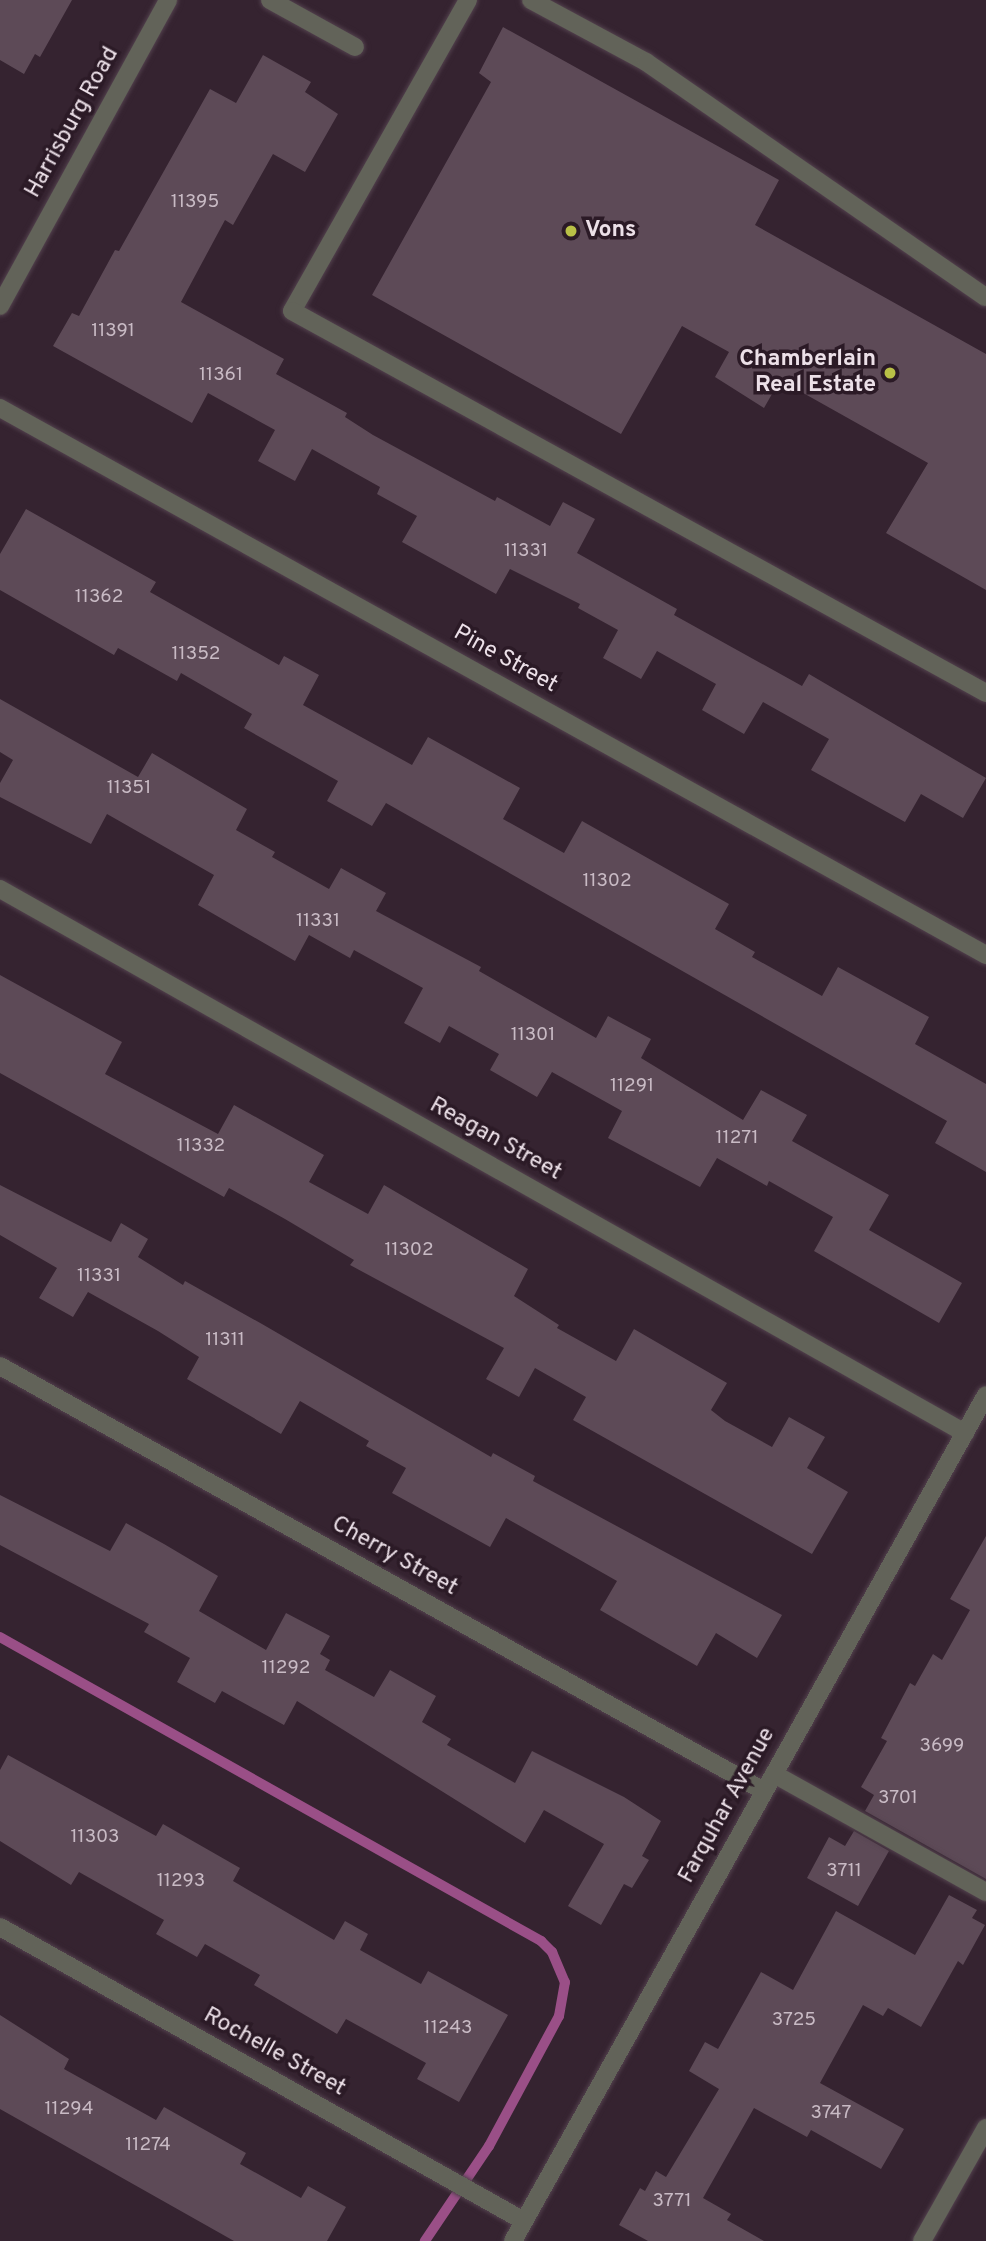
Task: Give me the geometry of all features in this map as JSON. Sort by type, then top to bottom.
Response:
[{"type":"street","name":"Harrisburg Road","points":[[0,306],[168,0]]},
{"type":"street","points":[[270,0],[355,47]]},
{"type":"street","points":[[468,0],[292,311],[986,693]]},
{"type":"street","points":[[531,0],[646,62],[986,297]]},
{"type":"street","name":"Pine Street","points":[[0,408],[986,955]]},
{"type":"street","name":"Reagan Street","points":[[0,889],[965,1433]]},
{"type":"street","name":"Cherry Street","points":[[0,1366],[764,1791]]},
{"type":"street","name":"Farquhar Avenue","points":[[513,2241],[986,1395]]},
{"type":"street","points":[[774,1774],[986,1892]]},
{"type":"street","name":"Rochelle Street","points":[[0,1927],[524,2221]]},
{"type":"street","points":[[922,2241],[986,2128]]},
{"type":"building","points":[[0,0],[72,0],[40,57],[35,54],[24,74],[0,60]]},
{"type":"building","name":"Vons","points":[[503,27],[779,180],[755,225],[986,354],[986,590],[886,533],[928,463],[780,380],[764,408],[715,377],[729,352],[682,326],[621,434],[372,295],[491,82],[479,73]]},
{"type":"building","points":[[263,55],[311,82],[305,92],[338,114],[305,172],[273,154],[233,225],[225,220],[181,302],[284,359],[276,374],[347,413],[345,417],[373,435],[495,501],[497,497],[550,526],[563,502],[595,519],[577,553],[677,609],[674,615],[802,686],[809,674],[986,778],[963,818],[921,794],[905,822],[811,770],[829,739],[763,702],[744,734],[702,710],[716,684],[657,651],[641,679],[603,658],[618,630],[578,608],[580,604],[510,569],[496,594],[402,542],[417,516],[377,494],[380,487],[312,449],[295,481],[258,461],[275,430],[208,393],[192,423],[53,346],[72,313],[79,316],[115,250],[119,251],[210,89],[236,103]]},
{"type":"building","points":[[26,509],[156,582],[150,592],[279,665],[284,656],[319,675],[303,705],[412,765],[428,737],[520,788],[503,819],[564,853],[582,821],[729,904],[715,929],[755,952],[752,957],[822,996],[838,967],[929,1017],[915,1044],[986,1084],[986,1172],[935,1143],[947,1121],[386,803],[372,826],[327,801],[338,781],[244,728],[252,714],[181,673],[177,681],[118,648],[114,655],[0,590],[0,554]]},
{"type":"building","points":[[0,699],[138,777],[152,753],[247,809],[236,830],[275,852],[272,857],[329,889],[341,868],[386,893],[376,911],[481,967],[479,971],[596,1038],[608,1016],[651,1039],[641,1058],[743,1120],[761,1090],[807,1115],[792,1141],[889,1195],[869,1230],[962,1283],[939,1323],[814,1251],[833,1217],[769,1181],[767,1186],[717,1158],[700,1187],[608,1138],[622,1111],[552,1072],[537,1097],[490,1070],[499,1054],[449,1026],[440,1043],[404,1023],[423,988],[354,950],[350,958],[309,935],[295,961],[198,905],[214,875],[107,814],[91,844],[0,797],[0,783],[13,760],[0,752]]},
{"type":"building","points":[[0,975],[122,1042],[105,1074],[218,1134],[234,1105],[324,1155],[309,1182],[368,1214],[384,1185],[528,1269],[514,1296],[559,1325],[557,1328],[616,1361],[634,1329],[727,1383],[711,1410],[725,1421],[772,1447],[789,1417],[825,1437],[807,1468],[848,1492],[812,1554],[573,1420],[586,1397],[535,1368],[519,1397],[486,1379],[504,1348],[350,1265],[354,1260],[229,1188],[224,1197],[0,1073]]},
{"type":"building","points":[[0,1185],[111,1242],[121,1223],[148,1239],[138,1257],[183,1285],[185,1281],[491,1457],[493,1453],[535,1476],[533,1481],[782,1615],[757,1658],[716,1633],[697,1666],[600,1610],[617,1581],[506,1518],[490,1547],[392,1493],[406,1468],[366,1446],[369,1441],[300,1401],[281,1434],[187,1379],[199,1357],[158,1331],[88,1292],[73,1317],[39,1298],[57,1268],[0,1235]]},
{"type":"building","points":[[0,1495],[110,1551],[126,1523],[164,1544],[218,1576],[199,1611],[266,1650],[286,1613],[330,1636],[320,1654],[330,1660],[325,1670],[374,1697],[390,1670],[436,1696],[422,1722],[451,1739],[447,1745],[515,1783],[532,1751],[624,1797],[661,1821],[642,1856],[649,1860],[632,1888],[624,1884],[601,1925],[568,1906],[604,1844],[544,1810],[525,1843],[297,1701],[284,1725],[222,1691],[215,1703],[177,1682],[190,1658],[144,1632],[149,1624],[0,1545]]},
{"type":"building","points":[[986,1536],[986,1879],[865,1811],[874,1795],[861,1787],[887,1741],[881,1738],[910,1683],[915,1686],[933,1654],[942,1660],[970,1610],[950,1599]]},
{"type":"building","points":[[8,1755],[156,1836],[163,1824],[240,1868],[233,1881],[334,1940],[345,1921],[368,1934],[360,1950],[421,1984],[428,1971],[508,2015],[459,2102],[417,2079],[426,2063],[346,2019],[337,2034],[254,1985],[260,1975],[205,1944],[197,1957],[156,1934],[164,1920],[79,1872],[71,1885],[0,1841],[0,1770]]},
{"type":"building","points":[[854,1831],[889,1851],[858,1906],[807,1878],[829,1837],[845,1846]]},
{"type":"building","points":[[949,1895],[977,1910],[972,1918],[985,1925],[963,1965],[958,1961],[921,2027],[888,2008],[883,2016],[863,2005],[820,2083],[904,2129],[881,2169],[811,2130],[807,2137],[754,2108],[703,2198],[731,2214],[727,2220],[764,2241],[648,2241],[619,2225],[640,2188],[645,2191],[656,2171],[666,2177],[719,2089],[689,2071],[705,2042],[718,2049],[761,1972],[793,1990],[836,1911],[915,1955]]},
{"type":"building","points":[[0,2015],[69,2059],[64,2069],[156,2120],[164,2107],[246,2153],[240,2164],[301,2198],[308,2186],[346,2207],[327,2241],[234,2241],[0,2109]]},
{"type":"waterway","points":[[0,1637],[541,1941],[552,1952],[565,1982],[559,2016],[489,2146],[425,2241]]},
{"type":"place","name":"Vons","points":[[571,231]]},
{"type":"place","name":"Chamberlain Real Estate","points":[[890,373]]}]
